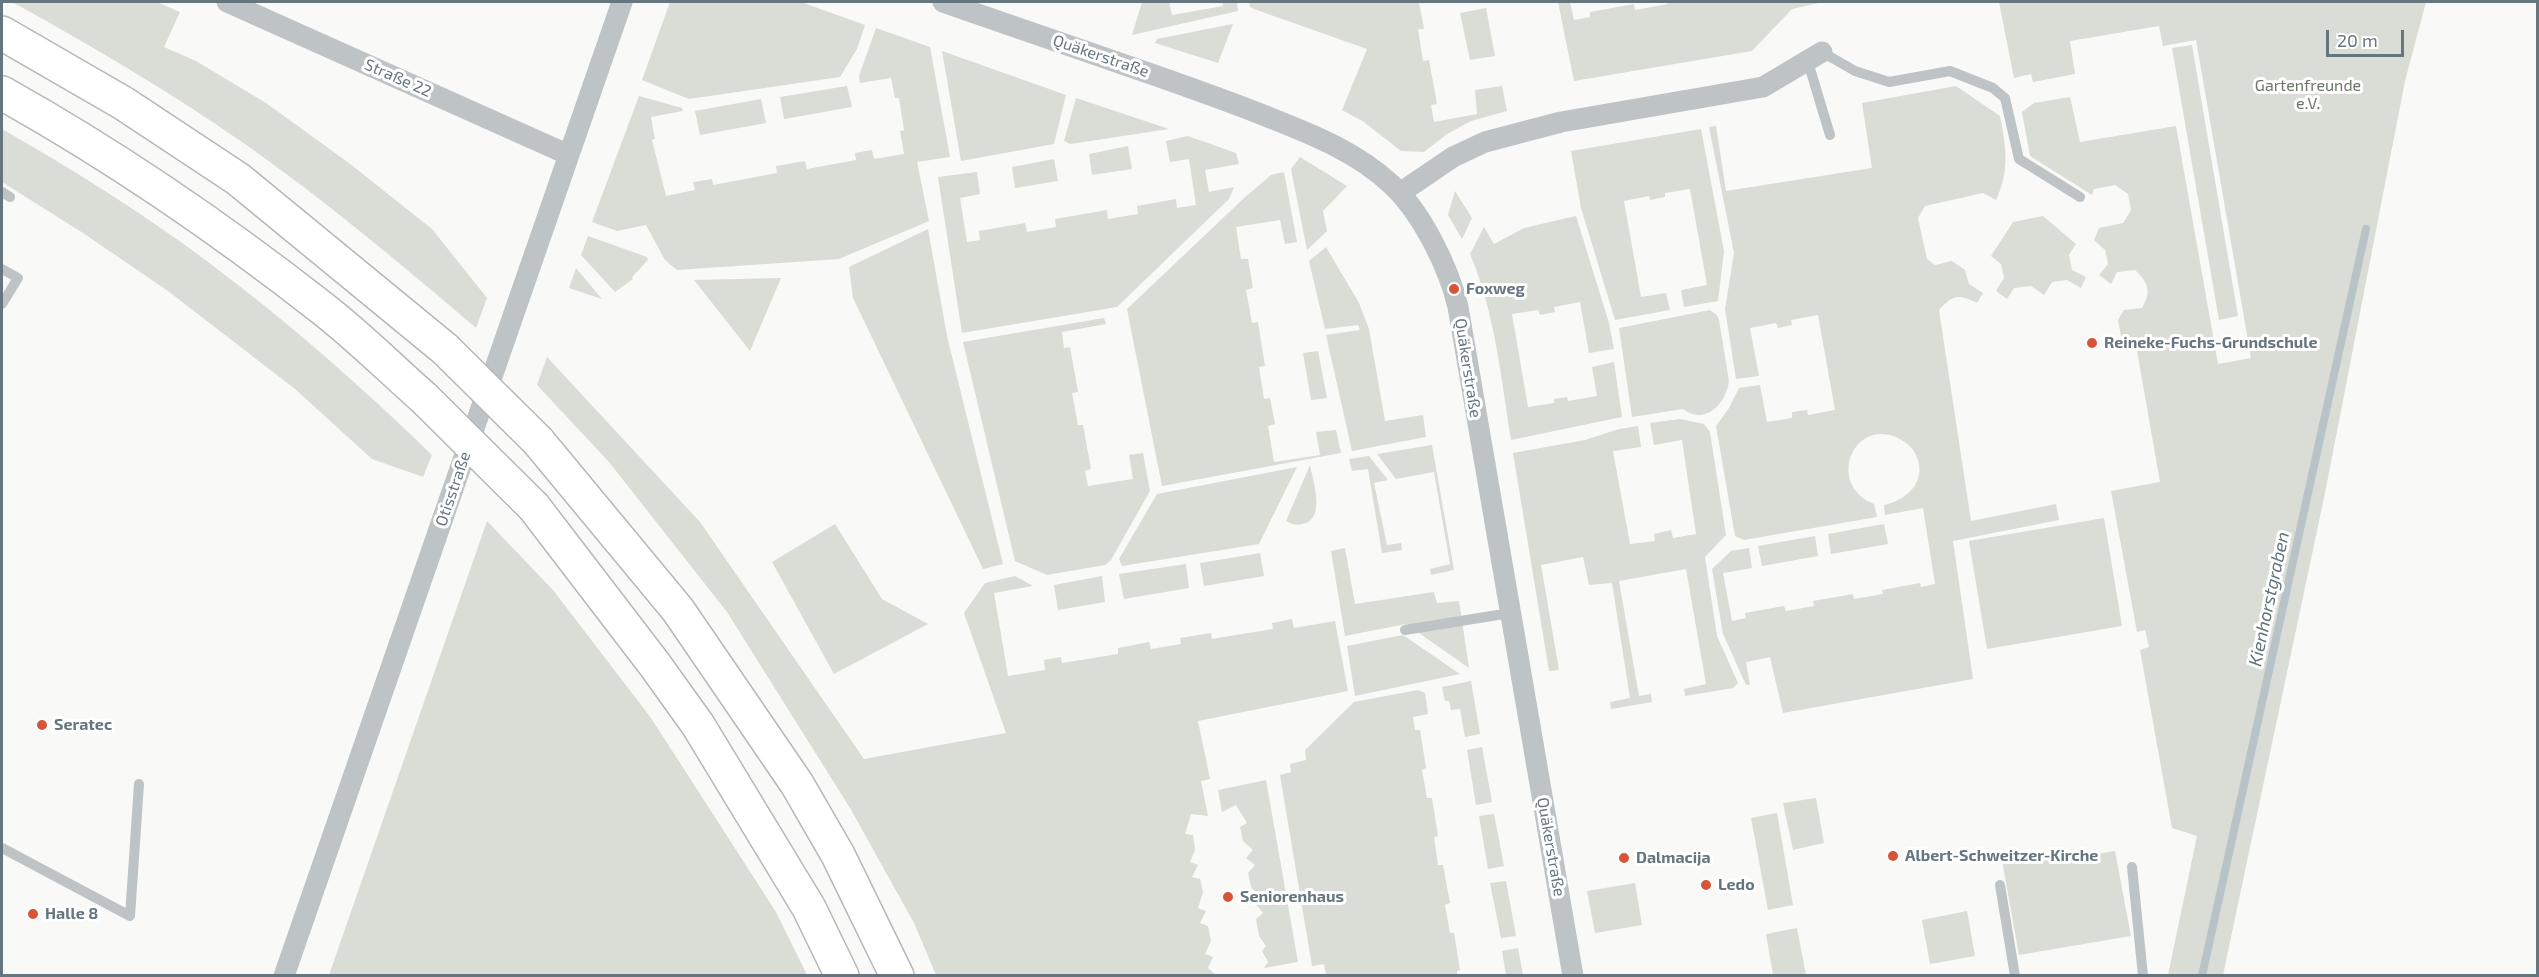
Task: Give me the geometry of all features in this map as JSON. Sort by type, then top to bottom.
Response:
[{"type":"highway","points":[[2,33],[123,103],[238,179],[445,349],[538,441],[678,610],[797,784],[838,855],[897,975]]},
{"type":"highway","points":[[2,93],[57,124],[207,223],[323,309],[424,398],[534,507],[698,725],[809,908],[842,975]]},
{"type":"street","name":"Straße 22","points":[[227,2],[569,156]]},
{"type":"street","name":"Otisstraße","points":[[284,975],[622,2]]},
{"type":"street","name":"Quäkerstraße","points":[[944,2],[1213,95],[1323,139],[1369,166],[1400,193],[1432,242],[1454,289],[1573,975]]},
{"type":"street","points":[[1400,193],[1453,158],[1485,142],[1561,122],[1763,87],[1815,57]]},
{"type":"lane","points":[[1830,135],[1815,57],[1889,82],[1950,71],[1993,88],[2005,98],[2019,159],[2080,197]]},
{"type":"lane","points":[[2,269],[18,278],[2,304]]},
{"type":"lane","points":[[1405,630],[1510,613]]},
{"type":"lane","points":[[2,848],[130,916],[139,784]]},
{"type":"lane","points":[[2132,867],[2143,975]]},
{"type":"lane","points":[[2000,885],[2015,975]]},
{"type":"green space","points":[[12,2],[157,2],[180,12],[164,47],[196,61],[266,103],[349,163],[432,229],[487,298],[476,328],[334,210],[245,144],[130,70]]},
{"type":"green space","points":[[670,2],[801,2],[865,25],[857,49],[840,77],[689,99],[642,80]]},
{"type":"green space","points":[[1142,2],[1169,2],[1172,15],[1223,6],[1222,2],[1237,2],[1238,11],[1132,35]]},
{"type":"green space","points":[[1249,2],[1419,2],[1424,29],[1418,29],[1423,61],[1429,60],[1437,104],[1431,105],[1434,122],[1477,114],[1475,90],[1502,86],[1507,111],[1471,121],[1447,134],[1424,152],[1401,151],[1364,122],[1342,110],[1367,49],[1254,9],[1250,7]]},
{"type":"green space","points":[[1558,2],[1570,2],[1574,20],[1590,17],[1590,12],[1634,4],[1635,10],[1668,4],[1667,2],[1823,2],[1792,9],[1752,51],[1574,81]]},
{"type":"green space","name":"Gartenfreunde e.V.","points":[[1999,2],[2426,2],[2405,81],[2325,493],[2223,975],[2168,975],[2197,836],[2172,828],[2140,650],[2149,647],[2145,630],[2137,632],[2111,491],[2160,482],[2136,345],[2121,336],[2118,320],[2124,310],[2142,308],[2148,292],[2146,283],[2135,270],[2117,272],[2111,284],[2099,275],[2108,264],[2105,250],[2094,240],[2099,228],[2123,223],[2131,210],[2128,194],[2115,185],[2094,189],[2092,195],[2030,156],[2022,112],[2034,103],[2070,97],[2080,142],[2176,126],[2218,364],[2251,358],[2196,40],[2163,46],[2159,26],[2070,41],[2075,74],[2033,82],[2031,74],[2014,78]]},
{"type":"green space","points":[[1486,8],[1495,56],[1470,60],[1460,13]]},
{"type":"green space","points":[[1233,24],[1218,63],[1155,43],[1157,39]]},
{"type":"green space","points":[[876,28],[930,47],[950,157],[917,162],[929,221],[839,259],[677,270],[665,260],[646,225],[617,231],[592,222],[639,96],[682,108],[683,111],[651,117],[655,139],[652,140],[666,196],[695,190],[693,182],[712,179],[713,185],[777,173],[776,166],[805,161],[807,169],[856,160],[855,153],[872,150],[874,159],[904,154],[900,131],[904,130],[899,98],[895,98],[891,78],[860,83],[859,76]]},
{"type":"green space","points":[[2192,45],[2238,316],[2219,320],[2172,48]]},
{"type":"green space","points":[[942,51],[1066,95],[1054,144],[961,161]]},
{"type":"green space","points":[[847,86],[852,107],[784,119],[780,97]]},
{"type":"green space","points":[[1956,86],[2000,116],[2005,158],[2003,179],[1996,200],[1983,193],[1925,206],[1918,218],[1927,259],[1935,265],[1952,261],[1965,270],[1969,284],[1983,293],[1977,303],[1956,297],[1939,310],[1971,521],[2056,504],[2059,520],[1953,541],[1973,679],[1783,713],[1770,657],[1746,662],[1750,685],[1746,685],[1723,634],[1712,569],[1731,551],[1749,548],[1752,568],[1723,573],[1732,621],[1746,618],[1745,613],[1784,606],[1786,611],[1814,606],[1813,601],[1853,594],[1854,599],[1883,594],[1882,590],[1920,583],[1921,587],[1935,584],[1923,508],[1885,515],[1884,505],[1907,494],[1917,481],[1919,473],[1916,455],[1907,444],[1896,437],[1881,434],[1868,437],[1857,445],[1851,456],[1849,469],[1851,483],[1859,495],[1874,504],[1877,517],[1744,540],[1735,536],[1716,426],[1729,408],[1739,388],[1760,385],[1767,422],[1792,418],[1792,412],[1807,410],[1808,415],[1835,410],[1818,315],[1791,320],[1792,325],[1778,328],[1776,323],[1750,328],[1759,376],[1736,379],[1725,309],[1734,253],[1709,127],[1716,126],[1726,191],[1872,168],[1862,103]]},
{"type":"green space","points":[[1076,98],[1169,129],[1070,144],[1064,141]]},
{"type":"green space","points":[[761,99],[766,123],[700,135],[695,111]]},
{"type":"green space","points":[[2,129],[81,176],[158,226],[237,284],[295,331],[351,379],[432,455],[423,477],[372,459],[295,389],[168,291],[83,233],[2,182]]},
{"type":"green space","points":[[1701,129],[1724,251],[1718,301],[1684,307],[1681,290],[1707,285],[1690,189],[1665,193],[1665,197],[1650,200],[1649,196],[1624,201],[1641,297],[1666,293],[1670,310],[1615,320],[1581,208],[1571,151]]},
{"type":"green space","points":[[1188,136],[1236,153],[1239,164],[1205,170],[1209,192],[1234,187],[1229,199],[1117,307],[962,333],[938,177],[977,172],[980,194],[960,198],[967,242],[980,240],[979,231],[1025,223],[1027,232],[1056,227],[1055,219],[1107,210],[1108,219],[1138,214],[1137,206],[1176,199],[1177,208],[1196,205],[1189,159],[1170,162],[1166,141]]},
{"type":"green space","points":[[1128,146],[1132,169],[1092,175],[1089,154]]},
{"type":"green space","points":[[1300,157],[1347,186],[1323,211],[1327,231],[1307,250],[1291,169]]},
{"type":"green space","points":[[1054,159],[1058,181],[1015,188],[1012,167]]},
{"type":"green space","points":[[1284,172],[1297,242],[1285,244],[1280,220],[1236,227],[1241,259],[1248,259],[1253,288],[1246,290],[1252,323],[1258,322],[1265,366],[1259,367],[1264,399],[1270,398],[1275,424],[1268,426],[1274,462],[1320,455],[1316,432],[1336,430],[1341,453],[1162,486],[1127,309],[1243,199],[1271,175]]},
{"type":"green space","points":[[1455,191],[1472,218],[1462,239],[1448,215]]},
{"type":"green space","points":[[1576,216],[1609,323],[1614,349],[1589,353],[1580,302],[1554,307],[1555,312],[1540,315],[1538,310],[1512,314],[1528,407],[1554,403],[1554,399],[1567,397],[1568,401],[1597,396],[1592,367],[1614,362],[1622,417],[1511,440],[1486,299],[1470,254],[1484,227],[1494,244],[1524,228]]},
{"type":"green space","points":[[2043,216],[2076,244],[2069,255],[2072,270],[2086,277],[2081,288],[2067,280],[2052,282],[2044,295],[2031,286],[2014,288],[2007,299],[1996,291],[2004,278],[2001,264],[1991,256],[2013,222]]},
{"type":"green space","points":[[928,229],[947,336],[1003,564],[983,569],[853,298],[849,267]]},
{"type":"green space","points":[[588,236],[647,257],[648,260],[632,277],[633,279],[615,292],[581,255]]},
{"type":"green space","points":[[1326,247],[1359,303],[1369,329],[1385,421],[1423,415],[1426,437],[1352,451],[1326,335],[1360,330],[1358,325],[1325,329],[1309,261]]},
{"type":"green space","points":[[576,268],[602,299],[569,288]]},
{"type":"green space","points":[[781,278],[750,351],[694,280]]},
{"type":"green space","points":[[1710,310],[1717,315],[1719,320],[1729,381],[1719,404],[1706,414],[1691,414],[1683,409],[1632,417],[1619,328]]},
{"type":"green space","points":[[1104,318],[1106,324],[1062,332],[1064,348],[1070,347],[1078,392],[1072,393],[1078,425],[1083,425],[1091,469],[1085,471],[1088,486],[1133,479],[1129,455],[1143,453],[1150,491],[1111,560],[1105,565],[1047,575],[1015,561],[963,342]]},
{"type":"green space","points":[[1318,351],[1327,398],[1311,400],[1303,353]]},
{"type":"green space","points":[[547,357],[700,522],[864,759],[1006,733],[964,613],[985,583],[1015,576],[1033,586],[994,593],[1008,676],[1045,670],[1044,660],[1061,657],[1062,663],[1118,654],[1118,648],[1149,642],[1151,649],[1181,644],[1180,638],[1211,633],[1212,639],[1273,629],[1272,623],[1292,619],[1294,628],[1335,621],[1348,691],[1198,721],[1210,779],[1201,781],[1208,816],[1191,814],[1185,834],[1193,835],[1195,850],[1190,862],[1198,865],[1192,877],[1200,879],[1203,892],[1198,908],[1206,911],[1200,923],[1208,926],[1211,941],[1205,954],[1213,957],[1208,968],[1216,975],[936,975],[914,923],[850,808],[727,612],[609,462],[537,385]]},
{"type":"green space","points":[[1680,419],[1704,424],[1710,432],[1726,535],[1705,557],[1717,636],[1738,683],[1733,688],[1685,696],[1684,689],[1706,684],[1686,569],[1619,581],[1639,696],[1651,694],[1652,702],[1611,709],[1610,702],[1630,698],[1612,583],[1589,585],[1583,557],[1541,565],[1559,670],[1549,671],[1513,453],[1585,440],[1619,429],[1638,426],[1641,447],[1613,451],[1630,544],[1655,541],[1654,534],[1671,530],[1673,538],[1696,534],[1682,440],[1654,445],[1650,423]]},
{"type":"green space","points":[[1432,445],[1454,570],[1431,575],[1430,569],[1450,564],[1434,472],[1396,479],[1377,454]]},
{"type":"green space","points":[[1369,456],[1388,480],[1374,483],[1387,545],[1401,543],[1402,550],[1382,553],[1368,469],[1352,471],[1349,459]]},
{"type":"green space","points":[[1310,465],[1316,499],[1314,515],[1310,521],[1303,524],[1292,524],[1286,521]]},
{"type":"green space","points":[[1297,467],[1259,544],[1122,566],[1119,559],[1157,494]]},
{"type":"green space","points":[[2104,518],[2122,626],[1987,649],[1969,541]]},
{"type":"green space","points":[[487,521],[553,590],[651,718],[776,912],[807,975],[329,975]]},
{"type":"green space","points":[[835,524],[882,599],[928,624],[834,674],[772,562]]},
{"type":"green space","points":[[1884,524],[1888,544],[1831,554],[1828,534]]},
{"type":"green space","points":[[1815,536],[1818,556],[1762,566],[1758,546]]},
{"type":"green space","points":[[1345,548],[1355,604],[1434,592],[1437,603],[1459,601],[1469,668],[1406,624],[1345,636],[1331,551]]},
{"type":"green space","points":[[1260,553],[1264,576],[1204,586],[1200,563]]},
{"type":"green space","points":[[1186,564],[1189,588],[1124,599],[1119,574]]},
{"type":"green space","points":[[1102,576],[1105,602],[1058,610],[1054,585]]},
{"type":"green space","points":[[1403,635],[1460,674],[1355,696],[1347,646]]},
{"type":"green space","points":[[1471,681],[1480,734],[1465,737],[1460,709],[1451,710],[1449,701],[1445,701],[1442,687]]},
{"type":"green space","points":[[1418,690],[1425,693],[1428,714],[1413,717],[1415,730],[1420,730],[1426,768],[1422,770],[1427,798],[1432,798],[1438,836],[1434,837],[1438,865],[1443,865],[1450,903],[1445,905],[1450,933],[1454,933],[1460,970],[1457,971],[1457,976],[1326,975],[1324,964],[1312,966],[1280,775],[1291,772],[1290,764],[1306,760],[1305,750],[1354,702]]},
{"type":"green space","points":[[1482,747],[1492,802],[1476,805],[1467,750]]},
{"type":"green space","points":[[1266,780],[1298,962],[1264,968],[1268,962],[1262,951],[1266,946],[1259,936],[1256,919],[1263,913],[1253,901],[1259,897],[1251,887],[1248,873],[1255,865],[1246,858],[1253,850],[1243,841],[1240,827],[1247,823],[1236,805],[1222,812],[1218,790]]},
{"type":"green space","points":[[1816,798],[1824,843],[1793,850],[1783,803]]},
{"type":"green space","points":[[1777,813],[1793,905],[1768,910],[1751,818]]},
{"type":"green space","points":[[1494,814],[1504,866],[1488,869],[1479,816]]},
{"type":"green space","points":[[2115,851],[2131,936],[2019,955],[2001,855],[2048,854],[2071,858]]},
{"type":"green space","points":[[1506,881],[1516,936],[1501,938],[1490,883]]},
{"type":"green space","points":[[1635,883],[1642,925],[1595,933],[1587,891]]},
{"type":"green space","points":[[1967,911],[1975,956],[1930,964],[1922,920]]},
{"type":"green space","points":[[1797,928],[1806,975],[1773,975],[1766,934]]},
{"type":"green space","points":[[1518,948],[1523,975],[1506,975],[1502,951]]},
{"type":"waterway","name":"Kienhorstgraben","points":[[2202,976],[2366,229]]},
{"type":"place","name":"Foxweg","points":[[1454,289]]},
{"type":"place","name":"Reineke-Fuchs-Grundschule","points":[[2092,343]]},
{"type":"place","name":"Seratec","points":[[42,725]]},
{"type":"place","name":"Albert-Schweitzer-Kirche","points":[[1893,856]]},
{"type":"place","name":"Dalmacija","points":[[1624,858]]},
{"type":"place","name":"Ledo","points":[[1706,885]]},
{"type":"place","name":"Seniorenhaus","points":[[1228,897]]},
{"type":"place","name":"Halle 8","points":[[33,914]]}]
